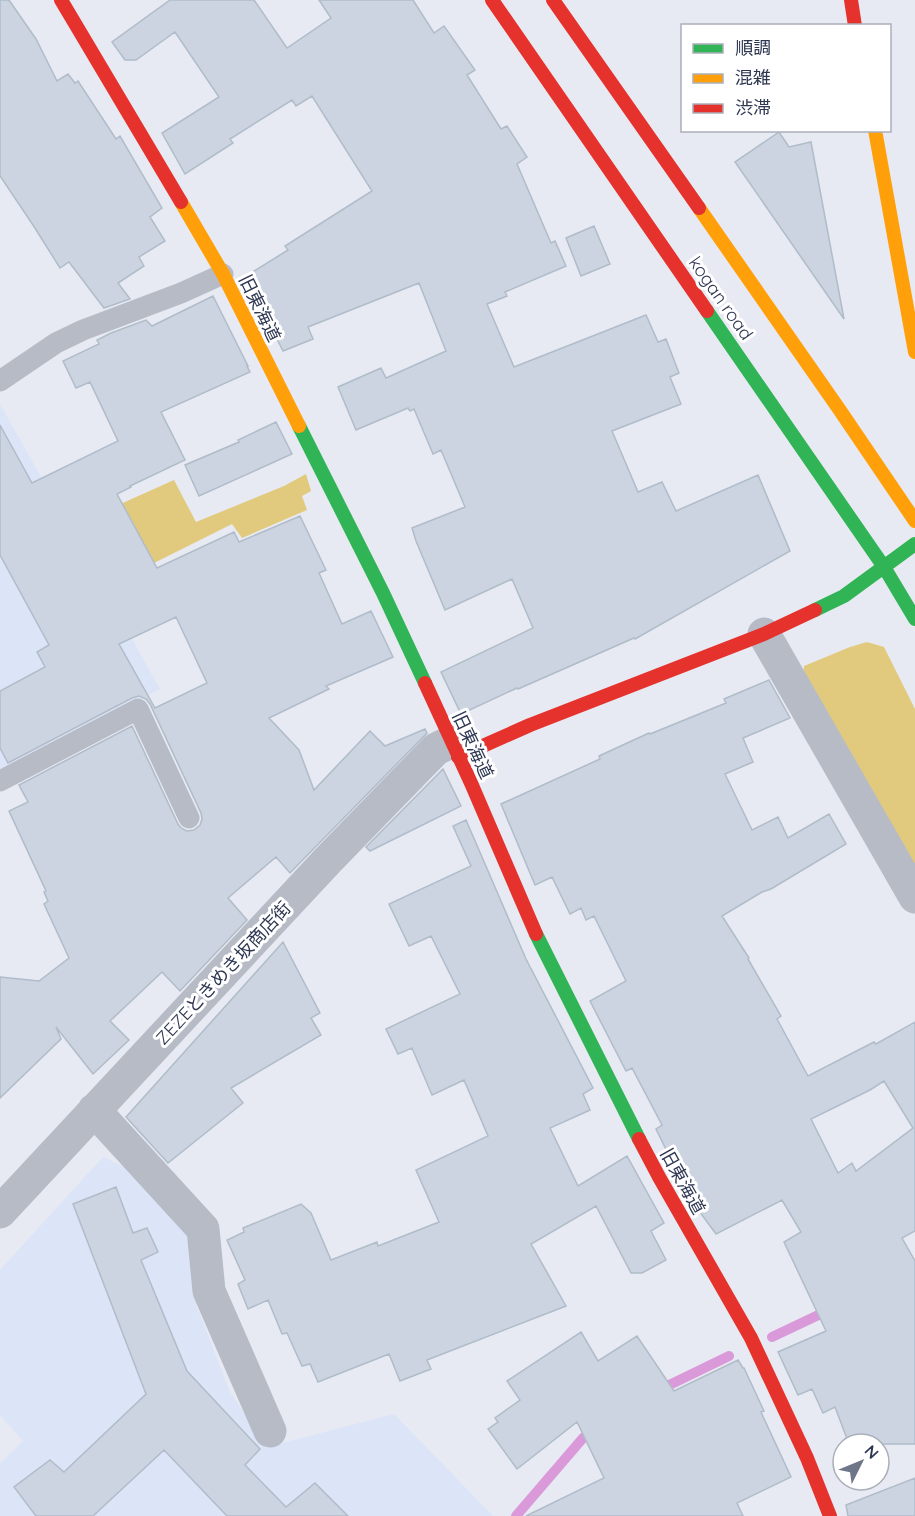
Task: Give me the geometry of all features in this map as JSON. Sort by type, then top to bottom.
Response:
[{"type":"street","name":"旧東海道","points":[[61,0],[223,274],[415,660],[539,942],[659,1177],[751,1338],[807,1458],[830,1516]]},
{"type":"street","name":"kogan road","points":[[492,0],[884,567],[915,619]]},
{"type":"street","name":"kogan road","points":[[554,0],[915,521]]},
{"type":"street","points":[[850,0],[855,24]]},
{"type":"street","points":[[874,132],[915,352]]},
{"type":"street","points":[[454,750],[530,725],[764,634],[844,596],[915,544]]},
{"type":"street","points":[[764,634],[915,897]]},
{"type":"street","name":"ZEZEときめき坂商店街","points":[[0,1212],[344,843],[436,749],[454,750]]},
{"type":"street","points":[[94,1110],[203,1229],[209,1291],[270,1431]]},
{"type":"lane","points":[[0,381],[56,343],[83,330],[181,293],[223,274]]},
{"type":"lane","points":[[0,782],[138,709],[189,818]]},
{"type":"shaded area","points":[[0,404],[160,689],[0,771]]},
{"type":"shaded area","points":[[306,474],[311,491],[302,496],[307,510],[242,538],[232,524],[112,584],[78,523],[174,480],[196,522],[284,486]]},
{"type":"shaded area","points":[[867,642],[884,647],[915,709],[915,878],[803,678],[804,666]]},
{"type":"shaded area","points":[[103,1157],[144,1176],[189,1227],[197,1307],[230,1392],[267,1447],[394,1414],[493,1516],[0,1516],[0,1464],[23,1441],[0,1415],[0,1270]]},
{"type":"building","points":[[0,0],[9,0],[36,39],[57,81],[68,74],[75,83],[78,81],[116,139],[120,136],[162,208],[150,217],[165,241],[139,257],[144,266],[118,283],[130,299],[104,308],[69,262],[60,268],[0,176]]},
{"type":"building","points":[[170,0],[254,0],[287,48],[331,18],[319,0],[413,0],[434,33],[444,26],[475,70],[467,75],[501,129],[507,126],[527,157],[517,164],[551,243],[555,241],[566,266],[505,292],[507,296],[487,304],[514,367],[646,315],[658,342],[666,339],[679,373],[670,377],[681,404],[612,431],[638,492],[662,482],[676,511],[758,475],[790,551],[635,639],[461,714],[441,672],[533,628],[512,579],[445,610],[412,528],[465,507],[441,450],[433,454],[414,409],[410,411],[408,408],[356,430],[338,387],[381,368],[386,378],[446,351],[419,283],[308,327],[313,339],[283,351],[247,280],[253,277],[251,273],[288,250],[285,246],[372,191],[312,96],[296,106],[292,100],[230,139],[233,143],[185,174],[162,133],[219,97],[175,32],[136,60],[125,60],[112,42]]},
{"type":"building","points":[[779,132],[789,147],[811,142],[844,319],[735,162]]},
{"type":"building","points":[[594,226],[610,264],[581,276],[566,238]]},
{"type":"building","points":[[213,296],[250,372],[161,412],[185,460],[117,494],[157,568],[234,532],[239,542],[300,516],[326,570],[319,573],[342,624],[371,611],[393,657],[326,686],[329,689],[269,718],[299,750],[314,790],[370,731],[385,746],[425,729],[427,733],[290,873],[276,857],[228,898],[247,920],[180,991],[162,972],[110,1021],[129,1040],[93,1074],[56,1027],[61,1039],[0,1098],[0,977],[39,981],[69,958],[44,904],[48,901],[44,892],[46,891],[9,811],[28,802],[19,785],[132,726],[181,828],[187,831],[194,830],[200,825],[202,819],[150,704],[139,696],[8,763],[0,748],[0,691],[45,667],[37,652],[49,645],[0,555],[0,425],[32,483],[118,441],[90,382],[76,388],[63,361],[99,344],[97,340],[111,333],[146,320],[152,326]],"holes":[[[176,617],[207,683],[155,708],[119,644]]]},
{"type":"building","points":[[276,422],[292,454],[199,496],[185,465],[239,442],[238,440]]},
{"type":"building","points":[[769,680],[790,718],[743,738],[753,762],[725,774],[752,830],[778,817],[788,838],[829,814],[846,844],[722,916],[749,958],[781,1016],[777,1019],[808,1076],[874,1042],[876,1044],[915,1022],[915,1231],[902,1238],[915,1261],[915,1444],[891,1444],[891,1432],[844,1432],[835,1407],[823,1413],[812,1389],[798,1395],[778,1352],[826,1331],[784,1242],[801,1232],[782,1200],[716,1234],[702,1215],[656,1129],[662,1125],[632,1068],[626,1071],[590,1001],[626,981],[594,916],[586,920],[581,908],[570,914],[552,877],[535,885],[501,804],[600,759],[599,756],[649,733],[726,703],[724,699]],"holes":[[[884,1081],[913,1128],[856,1171],[852,1163],[838,1173],[811,1119]]]},
{"type":"building","points":[[443,769],[461,806],[370,851],[366,847]]},
{"type":"building","points":[[466,820],[526,959],[593,1088],[583,1094],[590,1110],[550,1128],[578,1186],[627,1156],[664,1223],[651,1231],[666,1260],[642,1273],[631,1273],[596,1206],[531,1244],[566,1306],[427,1360],[431,1369],[400,1381],[389,1354],[318,1382],[310,1364],[302,1366],[287,1333],[282,1334],[268,1300],[248,1309],[238,1284],[245,1280],[227,1240],[244,1232],[243,1228],[301,1204],[311,1213],[331,1260],[377,1242],[378,1246],[439,1222],[416,1170],[488,1136],[464,1080],[432,1095],[412,1048],[398,1054],[386,1029],[460,994],[431,936],[409,946],[389,904],[471,866],[453,826]]},
{"type":"building","points":[[283,942],[320,1013],[311,1018],[321,1035],[231,1088],[243,1103],[168,1163],[126,1117]]},
{"type":"building","points":[[116,1187],[133,1233],[147,1228],[158,1252],[141,1260],[187,1371],[260,1449],[245,1465],[286,1507],[315,1483],[348,1516],[227,1516],[164,1450],[93,1516],[36,1516],[14,1487],[50,1460],[64,1472],[146,1394],[73,1204]]},
{"type":"building","points":[[581,1332],[598,1361],[637,1336],[674,1391],[738,1360],[764,1411],[761,1412],[791,1477],[737,1503],[743,1516],[526,1516],[604,1478],[577,1422],[517,1469],[488,1429],[498,1422],[495,1418],[520,1400],[507,1381]]},
{"type":"building","points":[[915,1478],[915,1516],[848,1516],[846,1505],[879,1492],[891,1492],[891,1487]]},
{"type":"waterway","points":[[772,1337],[829,1310]]},
{"type":"waterway","points":[[659,1390],[729,1356]]},
{"type":"waterway","points":[[516,1516],[583,1438],[595,1430]]},
{"type":"traffic: fast","points":[[707,311],[884,567],[915,619]]},
{"type":"traffic: fast","points":[[299,426],[383,593],[425,683]]},
{"type":"traffic: fast","points":[[815,610],[844,596],[915,544]]},
{"type":"traffic: fast","points":[[536,934],[639,1139]]},
{"type":"traffic: slow","points":[[875,132],[915,352]]},
{"type":"traffic: slow","points":[[181,202],[223,274],[299,426]]},
{"type":"traffic: slow","points":[[699,208],[915,521]]},
{"type":"traffic: jam","points":[[61,0],[181,202]]},
{"type":"traffic: jam","points":[[492,0],[707,311]]},
{"type":"traffic: jam","points":[[553,0],[699,208]]},
{"type":"traffic: jam","points":[[851,0],[855,24]]},
{"type":"traffic: jam","points":[[458,757],[530,725],[764,634],[815,610]]},
{"type":"traffic: jam","points":[[425,683],[536,934]]},
{"type":"traffic: jam","points":[[639,1139],[751,1338],[807,1458],[830,1516]]}]
